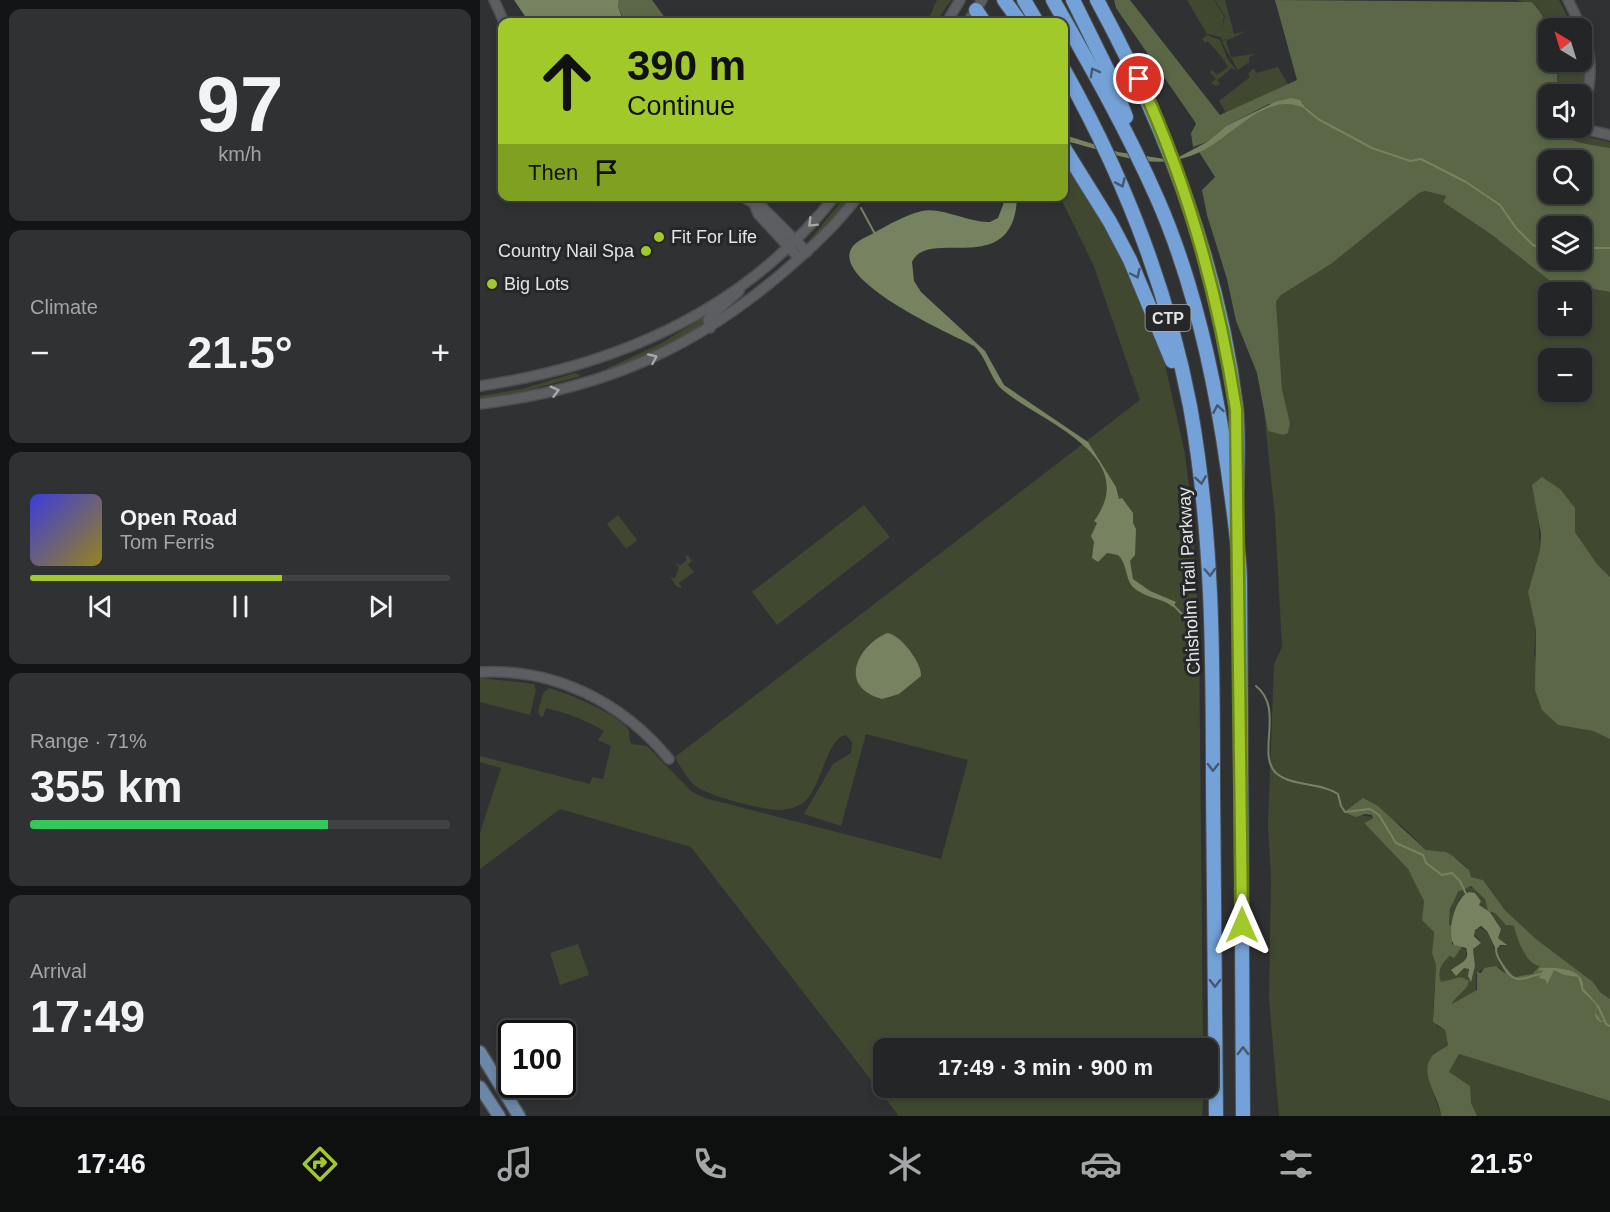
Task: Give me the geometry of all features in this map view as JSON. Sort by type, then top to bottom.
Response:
[{"type":"highway","points":[[1004,0],[1017,18]]},
{"type":"highway","points":[[1024,0],[1035,18]]},
{"type":"highway","name":"CTP","points":[[1053,0],[1063,18]]},
{"type":"highway","points":[[1073,0],[1095,43],[1158,200]]},
{"type":"highway","points":[[1097,0],[1133,66],[1180,177],[1212,285],[1236,409],[1239,550]]},
{"type":"highway","points":[[976,3],[982,18]]},
{"type":"highway","name":"CTP","points":[[1068,26],[1116,113],[1158,200],[1198,318],[1212,379],[1239,550],[1243,1114]]},
{"type":"highway","name":"Chisholm Trail Parkway","points":[[1068,78],[1098,135],[1141,233],[1165,304],[1189,405],[1205,504],[1210,578],[1216,1038]]},
{"type":"highway","points":[[1068,90],[1098,135]]},
{"type":"highway","points":[[1068,154],[1110,222],[1146,297],[1189,405]]},
{"type":"highway","points":[[1209,1116],[1212,1098]]},
{"type":"highway","name":"Chisholm Trail Parkway","points":[[1216,1098],[1216,1116]]},
{"type":"main road","points":[[480,1052],[519,1116]]},
{"type":"main road","points":[[480,1087],[499,1116]]},
{"type":"street","points":[[494,0],[502,18]]},
{"type":"street","points":[[949,18],[960,0]]},
{"type":"street","points":[[1568,0],[1585,34],[1590,52],[1591,73],[1589,84]]},
{"type":"street","points":[[970,18],[976,3]]},
{"type":"street","points":[[1592,131],[1610,135]]},
{"type":"street","points":[[748,201],[763,208],[803,255]]},
{"type":"street","points":[[480,386],[541,375],[594,361],[662,334],[746,282],[791,243],[830,201]]},
{"type":"street","points":[[480,404],[528,397],[598,379],[636,366],[710,328],[749,301],[803,255],[853,201]]},
{"type":"street","points":[[710,328],[708,319],[730,302],[746,282]]},
{"type":"street","points":[[594,361],[598,379]]},
{"type":"street","points":[[480,672],[502,671],[577,688],[600,700],[637,725],[669,759]]},
{"type":"shaded area","points":[[514,0],[619,0],[618,7],[622,18],[526,18]]},
{"type":"shaded area","points":[[619,0],[652,0],[665,18],[623,18],[618,7]]},
{"type":"shaded area","points":[[937,0],[951,0],[939,18],[929,18]]},
{"type":"shaded area","points":[[1114,0],[1130,0],[1220,115],[1297,80],[1275,0],[1531,2],[1542,18],[1538,18],[1538,72],[1557,72],[1557,84],[1538,84],[1538,138],[1569,138],[1610,148],[1610,292],[1592,289],[1592,282],[1550,281],[1492,235],[1443,202],[1446,196],[1425,191],[1419,193],[1331,264],[1281,295],[1276,302],[1282,389],[1290,423],[1288,433],[1283,435],[1268,431],[1257,373],[1236,321],[1227,279],[1207,215],[1202,190],[1215,177],[1199,152],[1262,110],[1276,105],[1289,104],[1303,107],[1303,103],[1269,104],[1226,126],[1207,142],[1193,147],[1191,133],[1196,124],[1116,8]]},
{"type":"shaded area","points":[[1187,0],[1214,0],[1224,16],[1221,33],[1225,16],[1215,0],[1225,0],[1234,34],[1247,31],[1226,41],[1231,57],[1256,54],[1249,57],[1249,62],[1238,70],[1222,42],[1230,37],[1222,41],[1221,37],[1207,34]]},
{"type":"shaded area","points":[[1516,0],[1559,0],[1568,18],[1542,18],[1537,6]]},
{"type":"shaded area","points":[[1207,35],[1220,40],[1227,58],[1237,71],[1232,68],[1217,80],[1220,84],[1216,86],[1211,83],[1216,79],[1210,72],[1212,70],[1217,75],[1228,67],[1224,61],[1226,59],[1224,60],[1208,41],[1205,43],[1202,39]]},
{"type":"shaded area","points":[[1278,67],[1288,84],[1226,113],[1219,101],[1250,77],[1248,74],[1254,68],[1256,73]]},
{"type":"shaded area","points":[[1557,72],[1583,72],[1583,84],[1557,84]]},
{"type":"shaded area","points":[[1291,98],[1300,100],[1307,110],[1293,105],[1279,105],[1265,109],[1214,144],[1183,158],[1166,161],[1133,159],[1068,142],[1068,136],[1118,152],[1165,159],[1179,157],[1207,142],[1226,126],[1275,102]]},
{"type":"shaded area","points":[[1569,138],[1592,138],[1610,142],[1610,148],[1588,144]]},
{"type":"shaded area","points":[[1068,165],[1119,250],[1163,356],[1185,454],[1192,512],[1199,634],[1203,1038],[873,1038],[873,1082],[691,847],[560,809],[480,869],[480,833],[501,768],[480,762],[480,756],[590,784],[592,777],[603,779],[611,746],[598,740],[604,731],[576,717],[546,708],[543,717],[540,716],[538,712],[543,693],[549,688],[580,699],[625,725],[632,744],[647,746],[692,792],[705,798],[941,859],[968,760],[866,734],[841,826],[804,814],[833,764],[851,753],[852,742],[846,735],[839,738],[834,745],[815,786],[803,803],[781,810],[735,802],[700,789],[688,778],[675,757],[1140,400],[1093,264],[1062,201],[1068,201]]},
{"type":"shaded area","points":[[1425,191],[1446,196],[1443,202],[1492,235],[1550,281],[1555,282],[1538,282],[1538,336],[1592,336],[1592,289],[1610,292],[1610,577],[1597,564],[1575,532],[1575,508],[1538,514],[1540,550],[1528,592],[1536,630],[1534,654],[1558,725],[1593,731],[1610,739],[1610,999],[1600,992],[1593,982],[1536,939],[1504,909],[1483,880],[1471,877],[1467,867],[1453,856],[1426,850],[1403,827],[1364,799],[1360,815],[1373,817],[1364,823],[1408,869],[1420,890],[1424,901],[1423,912],[1434,932],[1432,952],[1436,965],[1433,1013],[1437,1026],[1445,1030],[1448,1045],[1434,1053],[1428,1075],[1441,1116],[1279,1116],[1269,998],[1271,879],[1268,825],[1274,664],[1282,647],[1275,517],[1264,412],[1269,430],[1283,435],[1290,423],[1282,389],[1276,302],[1281,295],[1331,264],[1419,193]]},
{"type":"shaded area","points":[[842,201],[848,201],[814,240],[807,243]]},
{"type":"shaded area","points":[[1004,201],[1016,201],[1012,222],[1002,238],[987,245],[969,248],[935,248],[921,252],[912,262],[914,281],[921,292],[985,351],[1004,385],[1088,442],[1116,487],[1119,499],[1122,498],[1133,513],[1133,523],[1136,529],[1135,555],[1130,561],[1133,579],[1150,591],[1176,602],[1173,607],[1132,586],[1118,555],[1107,553],[1098,562],[1092,558],[1094,542],[1091,536],[1097,523],[1094,521],[1106,498],[1106,478],[1097,460],[1082,444],[1062,429],[1004,391],[995,381],[983,357],[974,346],[920,319],[874,290],[858,275],[850,260],[853,246],[857,242],[890,224],[922,211],[938,211],[982,222],[990,222],[998,218]]},
{"type":"shaded area","points":[[707,315],[705,326],[653,353],[614,369],[606,369],[660,344]]},
{"type":"shaded area","points":[[575,373],[581,376],[509,395],[480,399],[480,396],[522,389]]},
{"type":"shaded area","points":[[1542,477],[1560,489],[1575,508],[1575,532],[1597,564],[1610,577],[1610,739],[1593,731],[1558,725],[1542,710],[1535,690],[1536,630],[1528,592],[1540,550],[1541,534],[1532,485]]},
{"type":"shaded area","points":[[864,505],[890,537],[777,625],[752,592]]},
{"type":"shaded area","points":[[618,515],[637,540],[626,549],[607,524]]},
{"type":"shaded area","points":[[687,555],[692,561],[688,565],[694,572],[679,583],[682,588],[677,587],[670,577],[675,578],[679,567],[675,564],[681,565],[687,560],[685,556]]},
{"type":"shaded area","points":[[887,633],[898,638],[909,650],[918,664],[921,676],[899,694],[882,699],[868,693],[860,686],[856,677],[856,667],[867,648]]},
{"type":"shaded area","points":[[480,678],[534,684],[536,690],[530,715],[480,702]]},
{"type":"shaded area","points":[[1363,798],[1378,806],[1426,850],[1446,852],[1453,856],[1469,870],[1471,877],[1483,880],[1504,909],[1536,939],[1593,982],[1600,992],[1610,999],[1610,1101],[1459,1054],[1449,1072],[1470,1086],[1471,1103],[1477,1116],[1441,1116],[1427,1071],[1432,1056],[1448,1045],[1445,1030],[1433,1022],[1436,965],[1432,953],[1434,932],[1422,920],[1424,901],[1408,869],[1364,823],[1373,818],[1372,815],[1365,814],[1356,817],[1348,814],[1347,810]],"holes":[[[1471,886],[1485,899],[1488,911],[1496,914],[1506,925],[1514,926],[1526,956],[1540,966],[1532,974],[1514,977],[1499,959],[1506,974],[1496,966],[1484,968],[1481,973],[1477,972],[1477,990],[1452,1004],[1469,981],[1461,977],[1441,982],[1442,965],[1450,956],[1454,958],[1462,947],[1452,944],[1453,926],[1449,925],[1450,909],[1458,892]]]},
{"type":"shaded area","points":[[1467,887],[1476,888],[1485,899],[1488,911],[1479,905],[1481,900],[1475,893],[1460,898],[1454,911],[1453,926],[1449,926],[1455,898]]},
{"type":"shaded area","points":[[1469,892],[1475,893],[1481,901],[1479,905],[1490,912],[1501,929],[1498,938],[1507,945],[1500,945],[1496,950],[1487,931],[1481,926],[1475,930],[1474,936],[1481,943],[1473,949],[1475,966],[1471,982],[1468,976],[1469,969],[1464,968],[1456,976],[1451,970],[1463,962],[1467,956],[1466,948],[1454,945],[1451,925],[1455,909],[1463,896]]},
{"type":"shaded area","points":[[1491,914],[1496,914],[1509,926],[1514,926],[1525,955],[1541,965],[1533,973],[1514,977],[1498,960],[1507,975],[1499,967],[1484,968],[1476,974],[1476,992],[1452,1005],[1454,998],[1465,990],[1461,977],[1442,983],[1439,980],[1440,966],[1462,947],[1467,951],[1464,963],[1453,968],[1451,972],[1467,967],[1472,978],[1475,966],[1473,949],[1480,941],[1473,933],[1478,927],[1487,931],[1494,948],[1504,945],[1498,938],[1498,923]]},
{"type":"shaded area","points":[[578,944],[589,975],[560,985],[550,953]]},
{"type":"shaded area","points":[[1540,968],[1568,970],[1580,976],[1583,988],[1598,1005],[1596,1009],[1596,1004],[1582,991],[1578,977],[1564,975],[1554,970],[1547,985],[1546,980],[1539,978],[1543,970],[1538,971]]},
{"type":"shaded area","points":[[1459,1054],[1610,1101],[1610,1116],[1477,1116],[1449,1072]]},
{"type":"shaded area","points":[[885,1098],[1203,1098],[1202,1116],[899,1116]]},
{"type":"waterway","points":[[1306,109],[1318,119],[1372,148],[1410,161],[1421,159],[1466,182],[1500,205],[1516,228],[1538,247]]},
{"type":"waterway","points":[[861,208],[875,234]]},
{"type":"waterway","points":[[1592,248],[1610,248]]},
{"type":"waterway","points":[[1172,604],[1188,620]]},
{"type":"waterway","points":[[1256,686],[1269,707],[1269,755],[1276,773],[1290,780],[1331,790],[1338,794],[1345,812],[1370,809],[1379,815],[1396,843],[1423,855],[1426,863],[1442,875],[1452,873],[1460,881],[1467,896]]},
{"type":"waterway","points":[[1496,949],[1498,958],[1512,977],[1522,979],[1545,973]]},
{"type":"waterway","points":[[1598,1006],[1606,1024],[1610,1026]]},
{"type":"place","name":"Fit For Life","points":[[659,237]]},
{"type":"place","name":"Country Nail Spa","points":[[646,251]]},
{"type":"place","name":"Big Lots","points":[[492,284]]},
{"type":"route","points":[[1139,79],[1180,177],[1196,225],[1221,325],[1236,409],[1240,580],[1242,925]]}]
